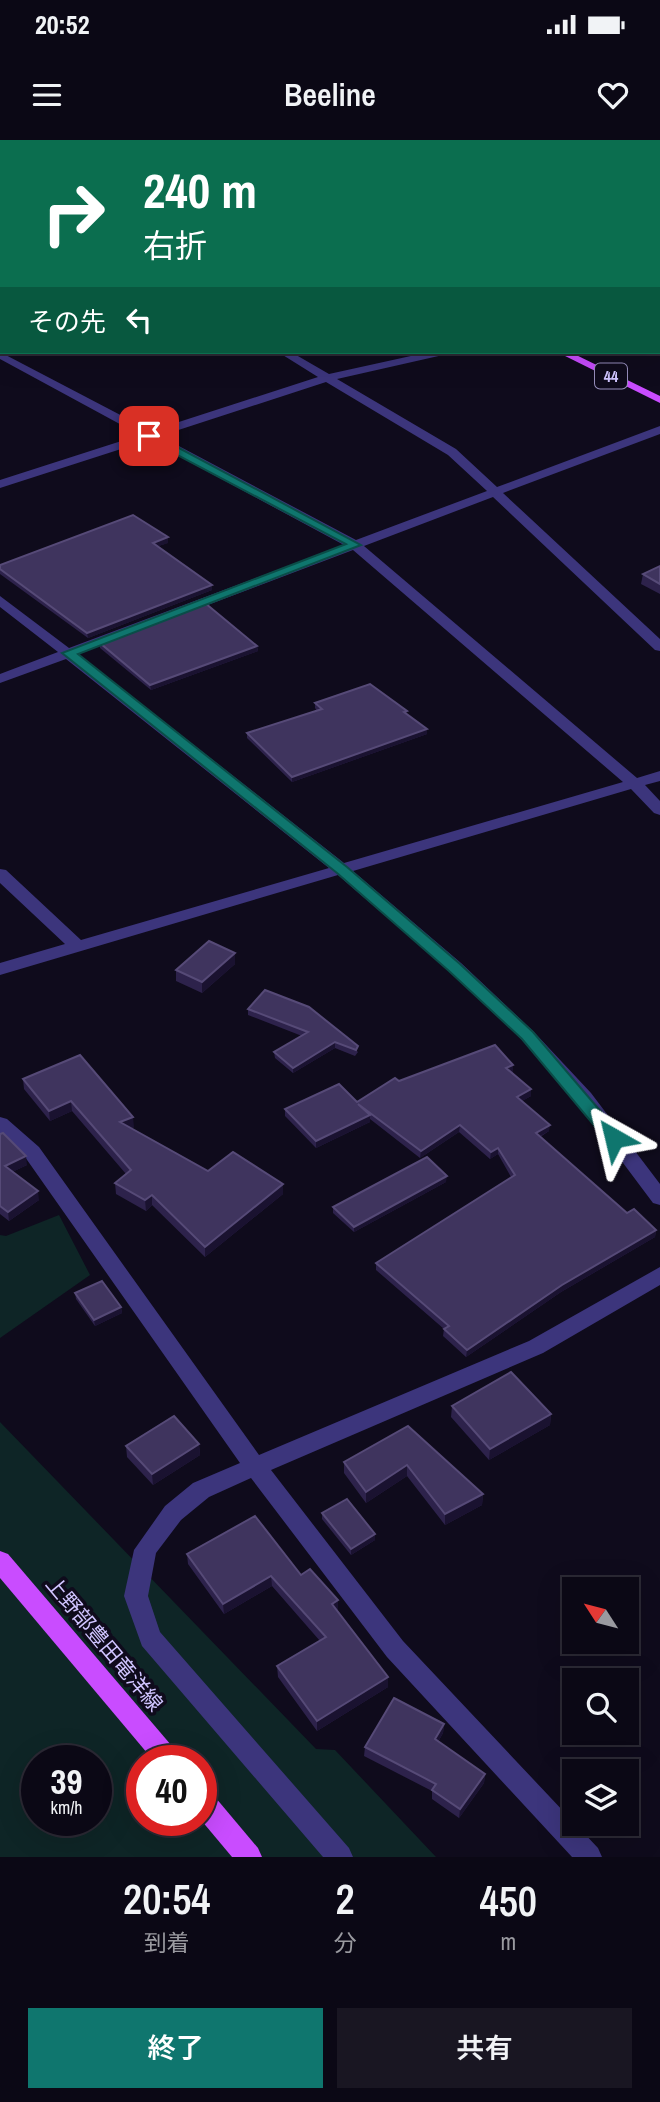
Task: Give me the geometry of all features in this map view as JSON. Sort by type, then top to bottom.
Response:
[{"type":"main road","name":"44","points":[[566,354],[660,400]]},
{"type":"main road","name":"上野部豊田竜洋線","points":[[0,1561],[155,1745]]},
{"type":"main road","points":[[217,1819],[249,1857]]},
{"type":"street","points":[[286,354],[452,452],[660,647]]},
{"type":"street","points":[[0,484],[327,378],[434,354]]},
{"type":"street","points":[[0,355],[355,545],[635,784],[660,810]]},
{"type":"street","points":[[0,679],[660,430]]},
{"type":"street","points":[[0,600],[342,870],[455,967],[527,1035],[584,1098],[660,1198]]},
{"type":"street","points":[[0,969],[660,776]]},
{"type":"street","points":[[0,874],[77,946]]},
{"type":"street","points":[[0,1124],[32,1152],[254,1465],[395,1649],[589,1857]]},
{"type":"street","points":[[340,1857],[150,1638],[136,1596],[145,1549],[173,1513],[201,1490],[254,1465],[536,1348],[660,1275]]},
{"type":"green space","points":[[59,1215],[90,1275],[0,1338],[0,1235],[6,1236]]},
{"type":"green space","points":[[0,1422],[316,1749],[335,1750],[436,1857],[0,1857]]},
{"type":"building","points":[[133,515],[168,537],[153,543],[212,585],[87,633],[0,569],[0,565]]},
{"type":"building","points":[[660,566],[660,584],[643,574]]},
{"type":"building","points":[[205,603],[257,646],[150,685],[100,643]]},
{"type":"building","points":[[370,684],[427,729],[292,777],[247,733],[322,709],[315,703]]},
{"type":"building","points":[[209,941],[235,953],[202,982],[176,970]]},
{"type":"building","points":[[265,990],[309,1007],[358,1046],[356,1050],[335,1042],[293,1068],[274,1052],[308,1032],[248,1009]]},
{"type":"building","points":[[495,1045],[513,1065],[506,1068],[531,1089],[517,1097],[550,1125],[536,1133],[627,1213],[634,1209],[656,1230],[562,1285],[467,1350],[444,1329],[449,1326],[376,1263],[515,1175],[498,1148],[491,1152],[460,1125],[421,1151],[358,1104],[370,1115],[316,1141],[285,1109],[339,1084],[357,1102],[395,1078],[399,1081]]},
{"type":"building","points":[[80,1055],[133,1117],[120,1122],[208,1171],[233,1152],[283,1184],[205,1247],[152,1195],[145,1200],[115,1183],[131,1170],[71,1101],[49,1111],[23,1079]]},
{"type":"building","points":[[3,1133],[26,1156],[5,1166],[38,1191],[8,1212],[0,1206],[0,1134]]},
{"type":"building","points":[[427,1157],[447,1176],[354,1227],[333,1207]]},
{"type":"building","points":[[102,1281],[121,1307],[94,1320],[75,1293]]},
{"type":"building","points":[[511,1372],[551,1414],[490,1449],[452,1406]]},
{"type":"building","points":[[174,1416],[199,1444],[152,1474],[126,1446]]},
{"type":"building","points":[[408,1426],[483,1494],[445,1514],[407,1465],[366,1492],[344,1462]]},
{"type":"building","points":[[347,1499],[375,1534],[351,1549],[322,1513]]},
{"type":"building","points":[[255,1516],[301,1575],[310,1569],[338,1600],[332,1604],[388,1677],[317,1721],[277,1666],[326,1637],[271,1576],[223,1604],[187,1554]]},
{"type":"building","points":[[394,1698],[444,1724],[435,1739],[485,1774],[460,1809],[432,1790],[436,1784],[365,1747]]},
{"type":"route","points":[[149,436],[355,545],[68,653],[342,870],[455,967],[527,1035],[584,1098],[614,1138]]}]
